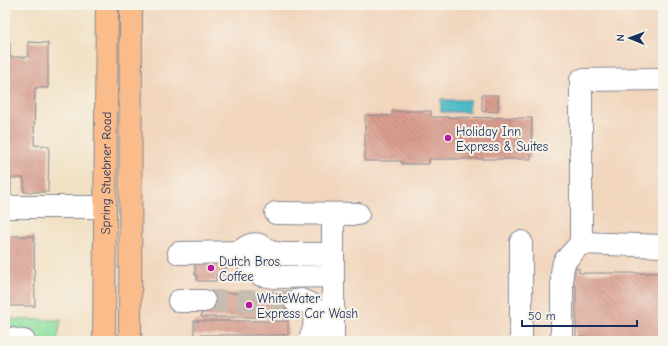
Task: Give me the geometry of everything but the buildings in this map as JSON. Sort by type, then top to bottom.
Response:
[{"type":"main road","name":"Spring Stuebner Road","points":[[104,341],[107,5]]},
{"type":"main road","name":"Spring Stuebner Road","points":[[130,341],[131,5]]},
{"type":"main road","points":[[105,207],[131,212]]},
{"type":"lane","points":[[562,341],[562,273],[564,262],[581,243],[581,80],[663,79]]},
{"type":"lane","points":[[5,207],[105,207]]},
{"type":"lane","points":[[276,213],[358,214]]},
{"type":"lane","points":[[333,214],[333,341]]},
{"type":"lane","points":[[521,341],[522,242]]},
{"type":"lane","points":[[581,243],[663,246]]},
{"type":"lane","points":[[179,253],[240,252],[253,270],[261,275],[274,276],[333,265]]},
{"type":"lane","points":[[295,301],[301,300],[310,304],[315,310],[314,330],[309,341]]},
{"type":"lane","points":[[179,301],[204,301]]},
{"type":"lane","points":[[5,338],[24,341]]},
{"type":"shaded area","points":[[141,5],[663,5],[663,341],[139,341]]},
{"type":"green space","points":[[5,319],[61,320],[57,341],[5,341]]},
{"type":"water","points":[[441,99],[469,100],[469,112],[441,112]]},
{"type":"tunnel","points":[[204,301],[295,301]]},
{"type":"place","name":"Holiday Inn Express & Suites","points":[[448,138]]},
{"type":"place","name":"Dutch Bros. Coffee","points":[[211,268]]},
{"type":"place","name":"WhiteWater Express Car Wash","points":[[249,305]]}]
